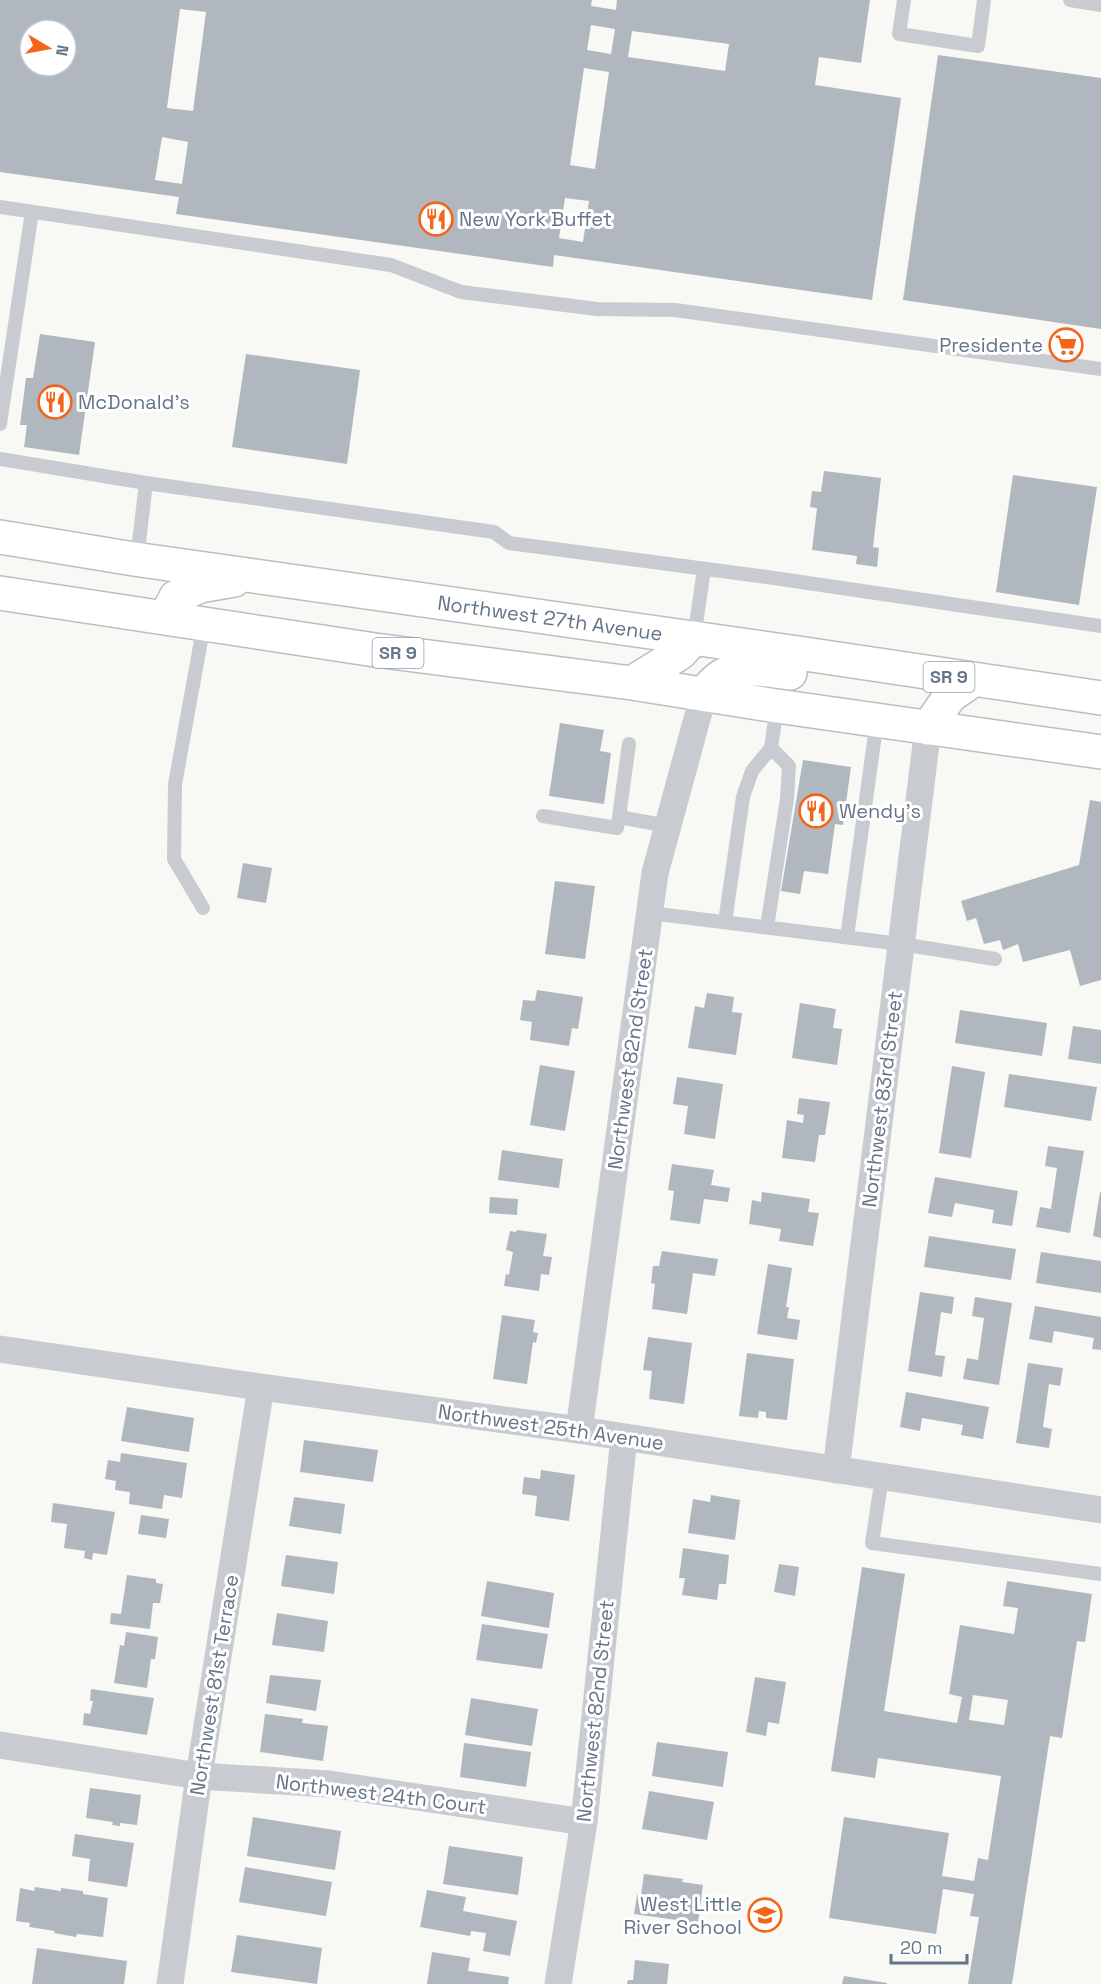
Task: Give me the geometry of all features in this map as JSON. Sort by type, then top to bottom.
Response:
[{"type":"main road","name":"Northwest 27th Avenue","points":[[0,537],[131,558],[1101,698]]},
{"type":"main road","points":[[0,560],[82,566],[131,558]]},
{"type":"main road","points":[[165,618],[176,597],[200,586],[260,576]]},
{"type":"main road","name":"SR 9","points":[[0,593],[375,650],[704,693],[777,706],[1101,752]]},
{"type":"main road","points":[[632,683],[680,653],[694,638]]},
{"type":"main road","points":[[704,693],[721,677],[747,669],[871,686],[885,685],[911,671]]},
{"type":"main road","points":[[928,728],[950,696],[973,680]]},
{"type":"street","name":"Northwest 82nd Street","points":[[579,1430],[655,873],[704,693]]},
{"type":"street","name":"Northwest 83rd Street","points":[[836,1470],[928,728]]},
{"type":"street","name":"Northwest 25th Avenue","points":[[0,1349],[579,1430],[1101,1510]]},
{"type":"street","name":"Northwest 81st Terrace","points":[[170,1984],[199,1776],[261,1387]]},
{"type":"street","name":"Northwest 82nd Street","points":[[558,1984],[584,1822],[624,1437]]},
{"type":"street","name":"Northwest 24th Court","points":[[0,1745],[199,1776],[329,1784],[584,1822]]},
{"type":"lane","points":[[904,0],[899,34],[978,46],[984,0]]},
{"type":"lane","points":[[1070,0],[1101,5]]},
{"type":"lane","points":[[0,207],[391,266],[461,292],[597,309],[675,310],[1101,369]]},
{"type":"lane","points":[[0,424],[32,212]]},
{"type":"lane","points":[[0,459],[146,483],[494,531],[509,543],[704,568],[1101,626]]},
{"type":"lane","points":[[131,558],[146,483]]},
{"type":"lane","points":[[694,638],[704,568]]},
{"type":"lane","points":[[203,908],[174,859],[174,795],[204,624]]},
{"type":"lane","points":[[725,922],[743,797],[752,771],[771,748],[777,706]]},
{"type":"lane","points":[[847,937],[877,720]]},
{"type":"lane","points":[[543,816],[617,828],[629,744]]},
{"type":"lane","points":[[767,927],[787,799],[789,766],[771,748]]},
{"type":"lane","points":[[619,816],[668,826]]},
{"type":"lane","points":[[650,912],[901,944],[995,959]]},
{"type":"lane","points":[[882,1477],[872,1543],[1101,1574]]},
{"type":"building","points":[[0,0],[592,0],[591,6],[616,10],[617,0],[870,0],[861,63],[819,57],[815,85],[901,98],[872,300],[554,255],[553,267],[176,214],[179,197],[0,172]],"holes":[[[180,9],[206,12],[193,111],[167,108]],[[591,25],[615,29],[611,54],[587,50]],[[632,31],[729,44],[725,71],[628,57]],[[584,68],[609,72],[595,169],[570,165]],[[162,137],[188,142],[182,184],[155,180]],[[565,198],[589,201],[583,242],[559,238]]]},
{"type":"building","points":[[938,55],[1101,78],[1101,329],[903,300]]},
{"type":"building","name":"McDonald's","points":[[40,334],[95,342],[79,455],[24,447],[27,425],[20,425],[26,378],[33,378]]},
{"type":"building","points":[[246,354],[360,370],[347,464],[232,447]]},
{"type":"building","points":[[824,471],[881,478],[873,547],[879,548],[877,567],[856,564],[857,556],[812,550],[817,508],[810,507],[812,491],[821,492]]},
{"type":"building","points":[[1013,475],[1097,487],[1079,605],[996,592]]},
{"type":"building","points":[[560,723],[604,730],[600,751],[611,753],[604,804],[549,796]]},
{"type":"building","points":[[803,760],[851,767],[843,825],[835,824],[828,874],[804,871],[800,894],[781,891]]},
{"type":"building","points":[[1090,800],[1101,802],[1101,980],[1080,986],[1070,950],[1023,962],[1018,944],[1003,950],[1000,940],[984,944],[976,918],[967,921],[961,901],[1079,865]]},
{"type":"building","points":[[243,863],[272,868],[266,903],[237,898]]},
{"type":"building","points":[[555,881],[595,886],[585,959],[545,954]]},
{"type":"building","points":[[537,990],[583,997],[578,1029],[572,1028],[569,1046],[530,1040],[532,1022],[520,1020],[523,1000],[535,1001]]},
{"type":"building","points":[[707,993],[734,997],[732,1012],[742,1013],[736,1055],[688,1048],[695,1006],[704,1008]]},
{"type":"building","points":[[800,1003],[836,1009],[833,1028],[842,1029],[837,1065],[792,1058]]},
{"type":"building","points":[[960,1010],[1047,1023],[1042,1056],[955,1043]]},
{"type":"building","points":[[1073,1026],[1101,1030],[1101,1064],[1068,1059]]},
{"type":"building","points":[[540,1065],[575,1071],[565,1131],[530,1125]]},
{"type":"building","points":[[952,1066],[985,1072],[971,1158],[939,1153]]},
{"type":"building","points":[[1009,1074],[1097,1087],[1091,1121],[1004,1107]]},
{"type":"building","points":[[677,1077],[723,1084],[715,1139],[684,1134],[688,1106],[673,1104]]},
{"type":"building","points":[[799,1098],[830,1102],[825,1135],[819,1135],[815,1162],[782,1158],[787,1120],[803,1123],[804,1115],[797,1114]]},
{"type":"building","points":[[1048,1146],[1084,1151],[1070,1233],[1036,1227],[1040,1207],[1051,1209],[1057,1168],[1045,1166]]},
{"type":"building","points":[[502,1150],[563,1159],[559,1188],[498,1180]]},
{"type":"building","points":[[672,1164],[714,1170],[711,1185],[730,1188],[728,1202],[704,1199],[700,1224],[670,1220],[674,1191],[668,1190]]},
{"type":"building","points":[[935,1177],[1018,1191],[1012,1226],[992,1223],[994,1210],[955,1203],[952,1217],[928,1213]]},
{"type":"building","points":[[762,1192],[810,1199],[808,1212],[819,1213],[813,1246],[779,1241],[781,1229],[749,1224],[752,1200],[761,1202]]},
{"type":"building","points":[[1101,1192],[1101,1238],[1093,1236]]},
{"type":"building","points":[[490,1197],[518,1199],[517,1215],[489,1213]]},
{"type":"building","points":[[517,1230],[547,1234],[543,1256],[552,1257],[549,1275],[541,1274],[539,1291],[504,1286],[506,1274],[509,1275],[513,1252],[506,1250],[510,1231],[516,1232]]},
{"type":"building","points":[[929,1236],[1016,1249],[1011,1280],[924,1267]]},
{"type":"building","points":[[662,1251],[718,1259],[715,1276],[693,1273],[687,1314],[652,1309],[655,1284],[651,1283],[653,1266],[659,1266]]},
{"type":"building","points":[[1041,1252],[1101,1261],[1101,1293],[1036,1283]]},
{"type":"building","points":[[768,1264],[792,1268],[786,1307],[789,1307],[787,1318],[800,1320],[797,1340],[757,1334]]},
{"type":"building","points":[[920,1292],[954,1297],[952,1314],[941,1312],[935,1355],[945,1356],[942,1377],[908,1371]]},
{"type":"building","points":[[975,1297],[1012,1303],[999,1385],[963,1379],[967,1358],[978,1360],[984,1318],[972,1316]]},
{"type":"building","points":[[1035,1306],[1101,1317],[1101,1350],[1092,1349],[1094,1338],[1054,1331],[1052,1343],[1029,1339]]},
{"type":"building","points":[[502,1315],[535,1320],[533,1332],[538,1333],[536,1343],[533,1342],[527,1384],[493,1379]]},
{"type":"building","points":[[648,1337],[692,1343],[684,1404],[649,1399],[652,1371],[643,1370]]},
{"type":"building","points":[[747,1353],[794,1359],[787,1420],[766,1418],[766,1412],[759,1411],[758,1418],[739,1416]]},
{"type":"building","points":[[1028,1363],[1063,1368],[1060,1386],[1049,1384],[1043,1427],[1052,1429],[1049,1448],[1016,1443]]},
{"type":"building","points":[[906,1392],[989,1407],[983,1439],[961,1435],[963,1425],[922,1418],[920,1431],[900,1427]]},
{"type":"building","points":[[127,1407],[194,1418],[189,1452],[121,1441]]},
{"type":"building","points":[[304,1440],[378,1450],[373,1482],[300,1472]]},
{"type":"building","points":[[121,1453],[187,1463],[182,1498],[164,1495],[162,1509],[129,1504],[130,1492],[115,1490],[116,1481],[105,1479],[108,1460],[120,1462]]},
{"type":"building","points":[[541,1470],[575,1475],[569,1521],[535,1516],[537,1496],[522,1494],[524,1477],[540,1479]]},
{"type":"building","points":[[711,1495],[740,1500],[735,1540],[688,1533],[693,1499],[710,1502]]},
{"type":"building","points":[[294,1497],[345,1504],[341,1534],[289,1526]]},
{"type":"building","points":[[53,1503],[115,1512],[107,1555],[93,1553],[92,1560],[84,1558],[85,1551],[64,1548],[67,1524],[51,1522]]},
{"type":"building","points":[[141,1515],[169,1519],[166,1538],[138,1534]]},
{"type":"building","points":[[683,1548],[729,1555],[726,1584],[719,1584],[717,1600],[682,1595],[685,1578],[679,1578]]},
{"type":"building","points":[[286,1555],[338,1562],[334,1594],[281,1586]]},
{"type":"building","points":[[779,1564],[799,1567],[795,1596],[774,1592]]},
{"type":"building","points":[[862,1567],[905,1574],[884,1711],[957,1723],[962,1697],[949,1694],[960,1625],[1014,1634],[1018,1608],[1003,1606],[1007,1581],[1092,1594],[1085,1642],[1077,1641],[1062,1738],[1050,1736],[1012,1984],[968,1984],[979,1917],[970,1916],[974,1894],[943,1889],[936,1934],[829,1918],[844,1817],[949,1833],[942,1876],[974,1881],[978,1858],[988,1860],[1001,1776],[878,1758],[875,1778],[831,1771]],"holes":[[[973,1695],[1008,1700],[1004,1725],[969,1720]]]},
{"type":"building","points":[[127,1575],[156,1579],[156,1583],[163,1584],[160,1603],[153,1603],[150,1629],[110,1624],[111,1613],[121,1614]]},
{"type":"building","points":[[487,1581],[554,1593],[549,1628],[481,1616]]},
{"type":"building","points":[[277,1613],[328,1621],[324,1652],[272,1645]]},
{"type":"building","points":[[482,1624],[548,1634],[542,1669],[476,1660]]},
{"type":"building","points":[[126,1632],[158,1637],[155,1659],[151,1659],[147,1688],[114,1683],[120,1645],[124,1646]]},
{"type":"building","points":[[270,1675],[321,1680],[316,1711],[266,1703]]},
{"type":"building","points":[[755,1677],[786,1682],[779,1724],[768,1722],[766,1736],[746,1732]]},
{"type":"building","points":[[91,1689],[154,1698],[147,1735],[83,1725],[84,1713],[90,1714],[93,1701],[90,1701]]},
{"type":"building","points":[[471,1698],[538,1709],[532,1746],[465,1735]]},
{"type":"building","points":[[265,1714],[303,1719],[302,1723],[328,1726],[323,1761],[260,1752]]},
{"type":"building","points":[[657,1742],[728,1752],[723,1787],[652,1776]]},
{"type":"building","points":[[464,1743],[531,1752],[526,1787],[460,1777]]},
{"type":"building","points":[[90,1788],[141,1795],[137,1825],[120,1823],[120,1826],[112,1825],[113,1822],[86,1818]]},
{"type":"building","points":[[649,1791],[714,1802],[707,1840],[642,1829]]},
{"type":"building","points":[[253,1817],[341,1831],[335,1870],[247,1856]]},
{"type":"building","points":[[75,1834],[134,1843],[127,1887],[88,1881],[90,1859],[72,1856]]},
{"type":"building","points":[[449,1846],[523,1857],[518,1895],[443,1884]]},
{"type":"building","points":[[245,1867],[332,1882],[326,1916],[239,1902]]},
{"type":"building","points":[[644,1874],[683,1879],[682,1882],[703,1885],[698,1923],[634,1914],[637,1895],[641,1895]]},
{"type":"building","points":[[35,1887],[61,1891],[61,1888],[83,1891],[83,1894],[108,1898],[103,1937],[77,1934],[76,1937],[54,1933],[55,1931],[29,1927],[30,1923],[16,1921],[20,1888],[34,1891]]},
{"type":"building","points":[[427,1890],[466,1897],[463,1911],[517,1921],[510,1956],[483,1951],[486,1933],[471,1931],[470,1936],[420,1927]]},
{"type":"building","points":[[237,1935],[322,1948],[317,1984],[231,1972]]},
{"type":"building","points":[[37,1948],[127,1961],[124,1984],[32,1984]]},
{"type":"building","points":[[432,1952],[470,1958],[468,1971],[509,1977],[508,1984],[427,1984]]},
{"type":"building","points":[[635,1960],[669,1964],[667,1984],[627,1984],[628,1980],[633,1980]]},
{"type":"building","points":[[844,1976],[887,1983],[887,1984],[842,1984]]},
{"type":"place","name":"New York Buffet","points":[[436,219]]},
{"type":"place","name":"Presidente","points":[[1066,345]]},
{"type":"place","name":"McDonald's","points":[[55,402]]},
{"type":"place","name":"Wendy's","points":[[816,811]]},
{"type":"place","name":"West Little River School","points":[[765,1915]]}]
